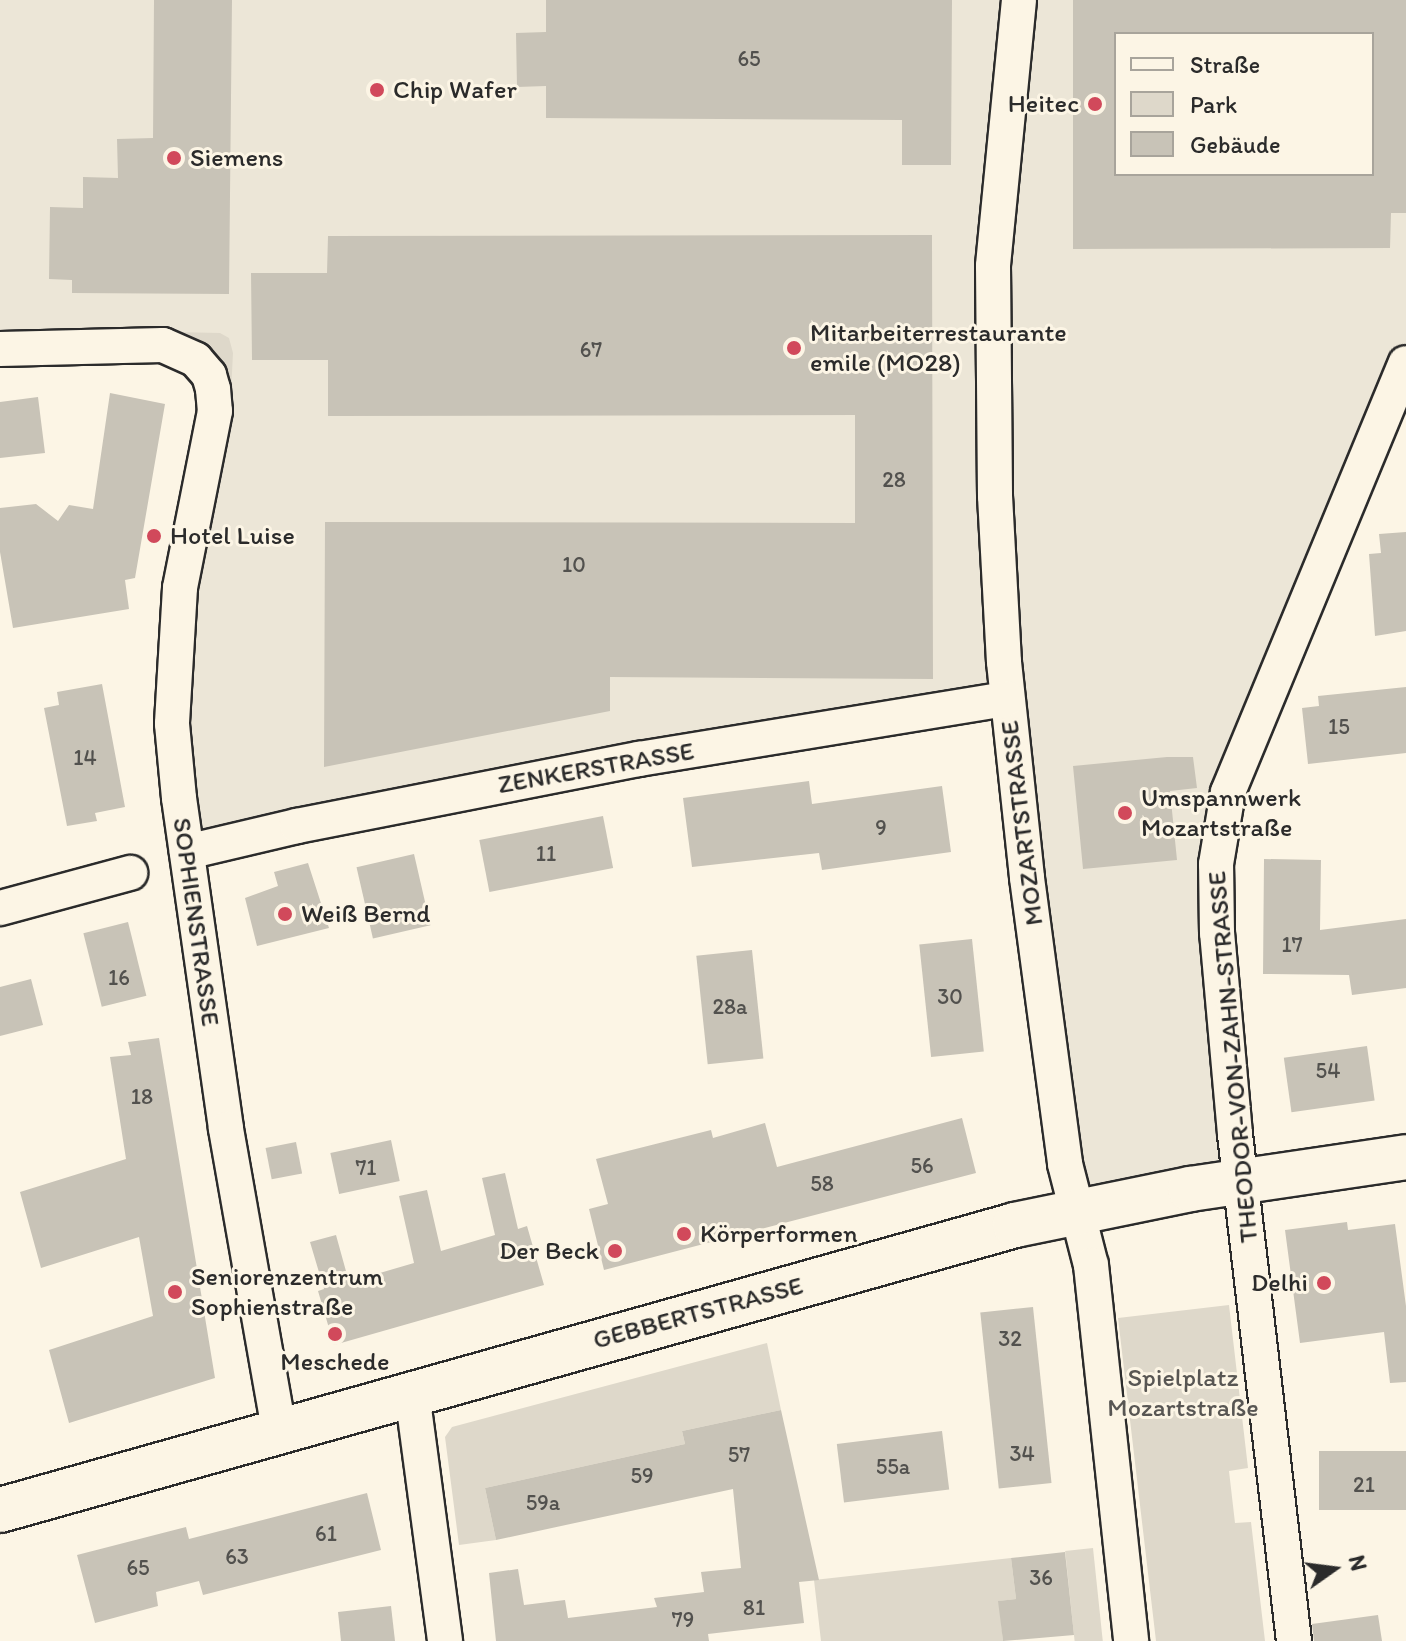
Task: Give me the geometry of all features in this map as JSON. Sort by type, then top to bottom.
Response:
[{"type":"street","name":"MOZARTSTRASSE","points":[[1019,0],[993,266],[992,322],[995,496],[1007,699],[1065,1164],[1091,1265],[1131,1641]]},
{"type":"street","name":"SOPHIENSTRASSE","points":[[0,349],[163,345],[178,349],[196,360],[209,375],[215,411],[180,588],[172,724],[226,1129],[279,1431]]},
{"type":"street","name":"THEODOR-VON-ZAHN-STRASSE","points":[[1294,1641],[1241,1182],[1217,933],[1216,864],[1228,792],[1406,363]]},
{"type":"street","name":"ZENKERSTRASSE","points":[[187,852],[328,820],[639,759],[1007,699]]},
{"type":"street","points":[[0,908],[130,873]]},
{"type":"street","name":"GEBBERTSTRASSE","points":[[0,1510],[412,1393],[1077,1211],[1406,1157]]},
{"type":"street","points":[[412,1393],[445,1641]]},
{"type":"shaded area","points":[[0,0],[1406,0],[1406,359],[1214,847],[1236,1180],[1072,1207],[1005,700],[185,846],[170,661],[224,350],[0,347]]},
{"type":"green space","points":[[174,332],[220,333],[229,338],[233,353],[231,393],[223,366],[209,350]]},
{"type":"green space","name":"Spielplatz Mozartstraße","points":[[1229,1305],[1248,1468],[1229,1471],[1235,1523],[1251,1522],[1265,1641],[1156,1641],[1118,1318]]},
{"type":"green space","points":[[767,1343],[781,1410],[682,1431],[685,1444],[485,1488],[496,1540],[459,1545],[445,1437],[452,1427]]},
{"type":"green space","points":[[1093,1548],[1103,1641],[1075,1641],[1065,1551]]},
{"type":"green space","points":[[1011,1558],[1016,1599],[999,1601],[1003,1641],[821,1641],[814,1580]]},
{"type":"building","name":"Siemens","points":[[154,0],[232,0],[229,294],[72,293],[72,280],[49,279],[50,207],[83,208],[83,177],[118,178],[117,139],[153,138]]},
{"type":"building","points":[[546,0],[952,0],[951,165],[902,165],[902,120],[546,118],[546,86],[517,87],[516,33],[546,32]]},
{"type":"building","name":"Heitec","points":[[1073,0],[1406,0],[1406,213],[1391,213],[1390,248],[1073,249]]},
{"type":"building","points":[[932,235],[933,679],[610,677],[610,711],[324,767],[325,522],[855,523],[855,415],[328,416],[328,360],[252,360],[251,273],[327,273],[328,236]]},
{"type":"building","points":[[110,393],[165,404],[135,578],[125,580],[129,609],[13,628],[0,552],[0,508],[36,504],[58,521],[69,505],[93,509]]},
{"type":"building","points":[[38,397],[45,453],[0,458],[0,402]]},
{"type":"building","points":[[1406,532],[1406,631],[1375,636],[1369,554],[1381,553],[1379,534]]},
{"type":"building","points":[[102,684],[125,807],[95,813],[97,821],[67,826],[44,708],[59,705],[57,692]]},
{"type":"building","points":[[1406,687],[1406,753],[1308,764],[1302,708],[1319,706],[1318,696]]},
{"type":"building","name":"Umspannwerk Mozartstraße","points":[[1193,757],[1197,788],[1170,791],[1177,860],[1083,869],[1073,766]]},
{"type":"building","points":[[809,781],[812,804],[942,786],[951,852],[822,870],[819,853],[692,867],[683,798]]},
{"type":"building","points":[[603,816],[613,868],[489,892],[479,840]]},
{"type":"building","points":[[414,854],[430,925],[373,938],[357,867]]},
{"type":"building","points":[[1264,859],[1321,860],[1320,930],[1406,919],[1406,988],[1352,995],[1349,975],[1263,974]]},
{"type":"building","name":"Weiß Bernd","points":[[308,863],[329,928],[257,946],[245,898],[278,886],[274,872]]},
{"type":"building","points":[[128,922],[146,996],[102,1007],[83,933]]},
{"type":"building","points":[[972,939],[984,1051],[931,1057],[919,945]]},
{"type":"building","points":[[752,950],[763,1058],[708,1064],[696,956]]},
{"type":"building","points":[[31,979],[43,1025],[0,1036],[0,987]]},
{"type":"building","name":"Seniorenzentrum Sophienstraße","points":[[159,1038],[215,1378],[69,1423],[49,1350],[153,1316],[139,1237],[41,1268],[20,1192],[126,1159],[110,1057],[131,1055],[128,1042]]},
{"type":"building","points":[[1367,1046],[1375,1100],[1291,1112],[1284,1058]]},
{"type":"building","points":[[962,1118],[976,1173],[604,1270],[589,1209],[608,1204],[596,1159],[711,1130],[713,1138],[765,1123],[777,1167]]},
{"type":"building","points":[[391,1140],[400,1181],[339,1194],[330,1153]]},
{"type":"building","points":[[296,1142],[302,1173],[272,1179],[266,1148]]},
{"type":"building","points":[[505,1173],[518,1229],[527,1226],[544,1285],[334,1345],[318,1291],[324,1289],[310,1242],[336,1235],[349,1282],[414,1263],[399,1196],[427,1190],[441,1251],[495,1235],[482,1178]]},
{"type":"building","points":[[1347,1222],[1348,1230],[1395,1224],[1406,1306],[1406,1382],[1390,1383],[1384,1332],[1300,1343],[1285,1230]]},
{"type":"building","points":[[1033,1307],[1052,1483],[999,1489],[980,1313]]},
{"type":"building","points":[[781,1410],[819,1580],[799,1582],[804,1623],[708,1634],[709,1641],[496,1641],[489,1573],[518,1569],[524,1605],[565,1600],[568,1618],[657,1607],[654,1598],[704,1592],[701,1572],[741,1568],[733,1489],[496,1540],[485,1488],[685,1444],[682,1431]]},
{"type":"building","points":[[942,1431],[949,1490],[844,1502],[837,1444]]},
{"type":"building","points":[[1319,1451],[1406,1451],[1406,1510],[1319,1510]]},
{"type":"building","points":[[367,1493],[381,1550],[203,1595],[199,1581],[156,1592],[158,1606],[95,1623],[77,1555],[186,1527],[189,1539]]},
{"type":"building","points":[[1065,1552],[1074,1635],[1003,1641],[998,1601],[1016,1599],[1011,1558]]},
{"type":"building","points":[[391,1606],[395,1641],[341,1641],[338,1612]]},
{"type":"building","points":[[1378,1615],[1382,1641],[1314,1641],[1312,1624]]},
{"type":"place","name":"Chip Wafer","points":[[377,90]]},
{"type":"place","name":"Heitec","points":[[1095,104]]},
{"type":"place","name":"Siemens","points":[[174,158]]},
{"type":"place","name":"Mitarbeiterrestaurante emile (MO28)","points":[[794,348]]},
{"type":"place","name":"Hotel Luise","points":[[154,536]]},
{"type":"place","name":"Umspannwerk Mozartstraße","points":[[1125,813]]},
{"type":"place","name":"Weiß Bernd","points":[[285,914]]},
{"type":"place","name":"Körperformen","points":[[684,1234]]},
{"type":"place","name":"Der Beck","points":[[615,1251]]},
{"type":"place","name":"Delhi","points":[[1324,1283]]},
{"type":"place","name":"Seniorenzentrum Sophienstraße","points":[[175,1292]]},
{"type":"place","name":"Meschede","points":[[335,1334]]}]
